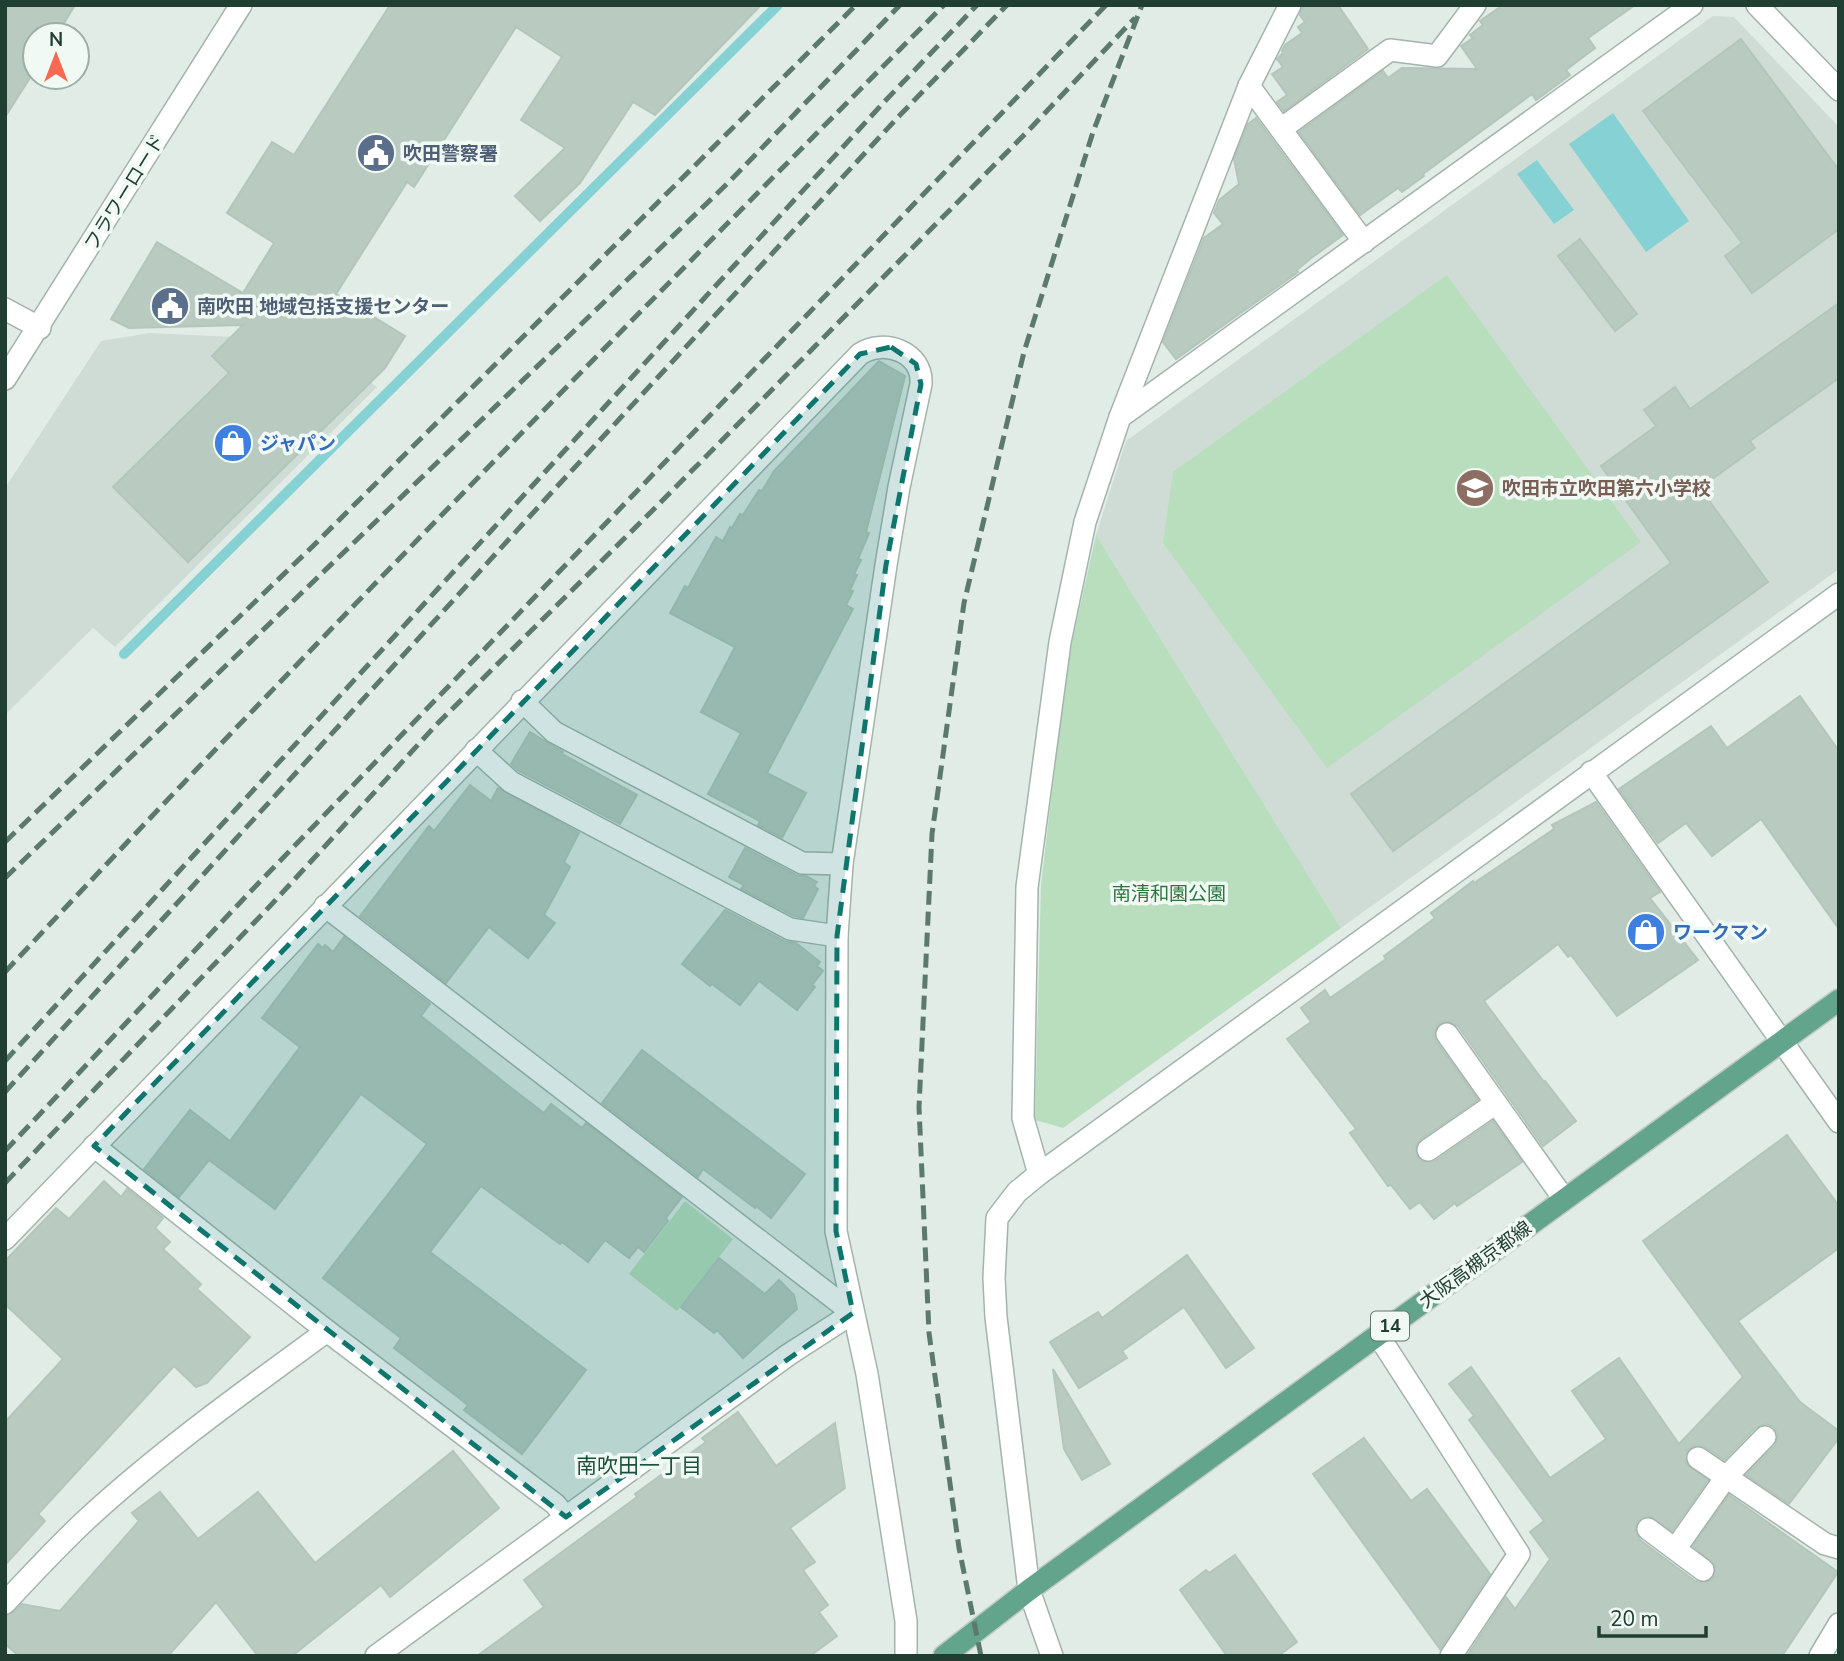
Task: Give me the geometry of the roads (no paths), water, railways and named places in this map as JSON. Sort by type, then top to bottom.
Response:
[{"type":"main road","name":"大阪高槻京都線","points":[[944,1656],[1030,1590],[1839,1000]]},
{"type":"street","name":"フラワーロード","points":[[5,379],[40,328],[241,5]]},
{"type":"street","points":[[1039,1174],[1023,1118],[1027,887],[1063,628],[1084,522],[1120,418],[1249,86],[1290,5]]},
{"type":"street","points":[[1281,129],[1390,50],[1437,56],[1475,5]]},
{"type":"street","points":[[1120,418],[1692,5]]},
{"type":"street","points":[[1762,6],[1839,90]]},
{"type":"street","points":[[1249,86],[1364,242]]},
{"type":"street","points":[[5,309],[40,328]]},
{"type":"street","points":[[5,1239],[860,354],[869,348],[891,347],[906,354],[916,364],[921,375],[921,384],[899,487],[842,864],[837,936],[836,1231],[867,1374],[906,1621],[906,1656]]},
{"type":"street","points":[[1052,1656],[1030,1590],[996,1317],[994,1243],[997,1218],[1017,1192],[1039,1174],[1839,594]]},
{"type":"street","points":[[522,701],[554,732],[802,863],[842,864]]},
{"type":"street","points":[[476,750],[511,782],[778,923],[790,929],[837,936]]},
{"type":"street","points":[[1591,772],[1839,1122]]},
{"type":"street","points":[[325,906],[853,1313]]},
{"type":"street","points":[[1447,1034],[1564,1199]]},
{"type":"street","points":[[1428,1150],[1496,1103]]},
{"type":"street","points":[[94,1146],[327,1331],[555,1504],[566,1517]]},
{"type":"street","points":[[382,1654],[789,1355],[853,1313]]},
{"type":"street","points":[[5,1603],[87,1519],[137,1475],[191,1431],[327,1331]]},
{"type":"street","points":[[1378,1335],[1519,1554],[1451,1656]]},
{"type":"street","points":[[1676,1548],[1726,1478],[1765,1437]]},
{"type":"street","points":[[1698,1458],[1825,1544],[1839,1548]]},
{"type":"street","points":[[1648,1529],[1703,1570]]},
{"type":"street","points":[[1820,1656],[1839,1624]]},
{"type":"water","points":[[1613,113],[1689,221],[1646,252],[1569,144]]},
{"type":"water","points":[[1537,160],[1574,210],[1554,224],[1517,174]]},
{"type":"waterway","points":[[124,654],[778,5]]},
{"type":"railway","points":[[5,842],[313,546],[856,5]]},
{"type":"railway","points":[[5,878],[729,182],[900,5]]},
{"type":"railway","points":[[5,972],[471,485],[944,5]]},
{"type":"railway","points":[[5,1061],[886,100],[977,5]]},
{"type":"railway","points":[[5,1092],[552,492],[900,115],[1007,5]]},
{"type":"railway","points":[[5,1151],[251,891],[1106,5]]},
{"type":"railway","points":[[981,1656],[959,1548],[929,1333],[919,1107],[932,834],[964,603],[1024,352],[1093,132],[1142,5]]},
{"type":"railway","points":[[5,1183],[271,905],[437,724],[1026,133],[1135,18]]},
{"type":"place","name":"吹田警察署","points":[[376,153]]},
{"type":"place","name":"南吹田 地域包括支援センター","points":[[170,306]]},
{"type":"place","name":"ジャパン","points":[[233,443]]},
{"type":"place","name":"吹田市立吹田第六小学校","points":[[1475,488]]},
{"type":"place","name":"ワークマン","points":[[1646,932]]},
{"type":"district","name":"南吹田一丁目","points":[[639,1466]]},
{"type":"park label","name":"南清和園公園","points":[[1169,893]]}]
